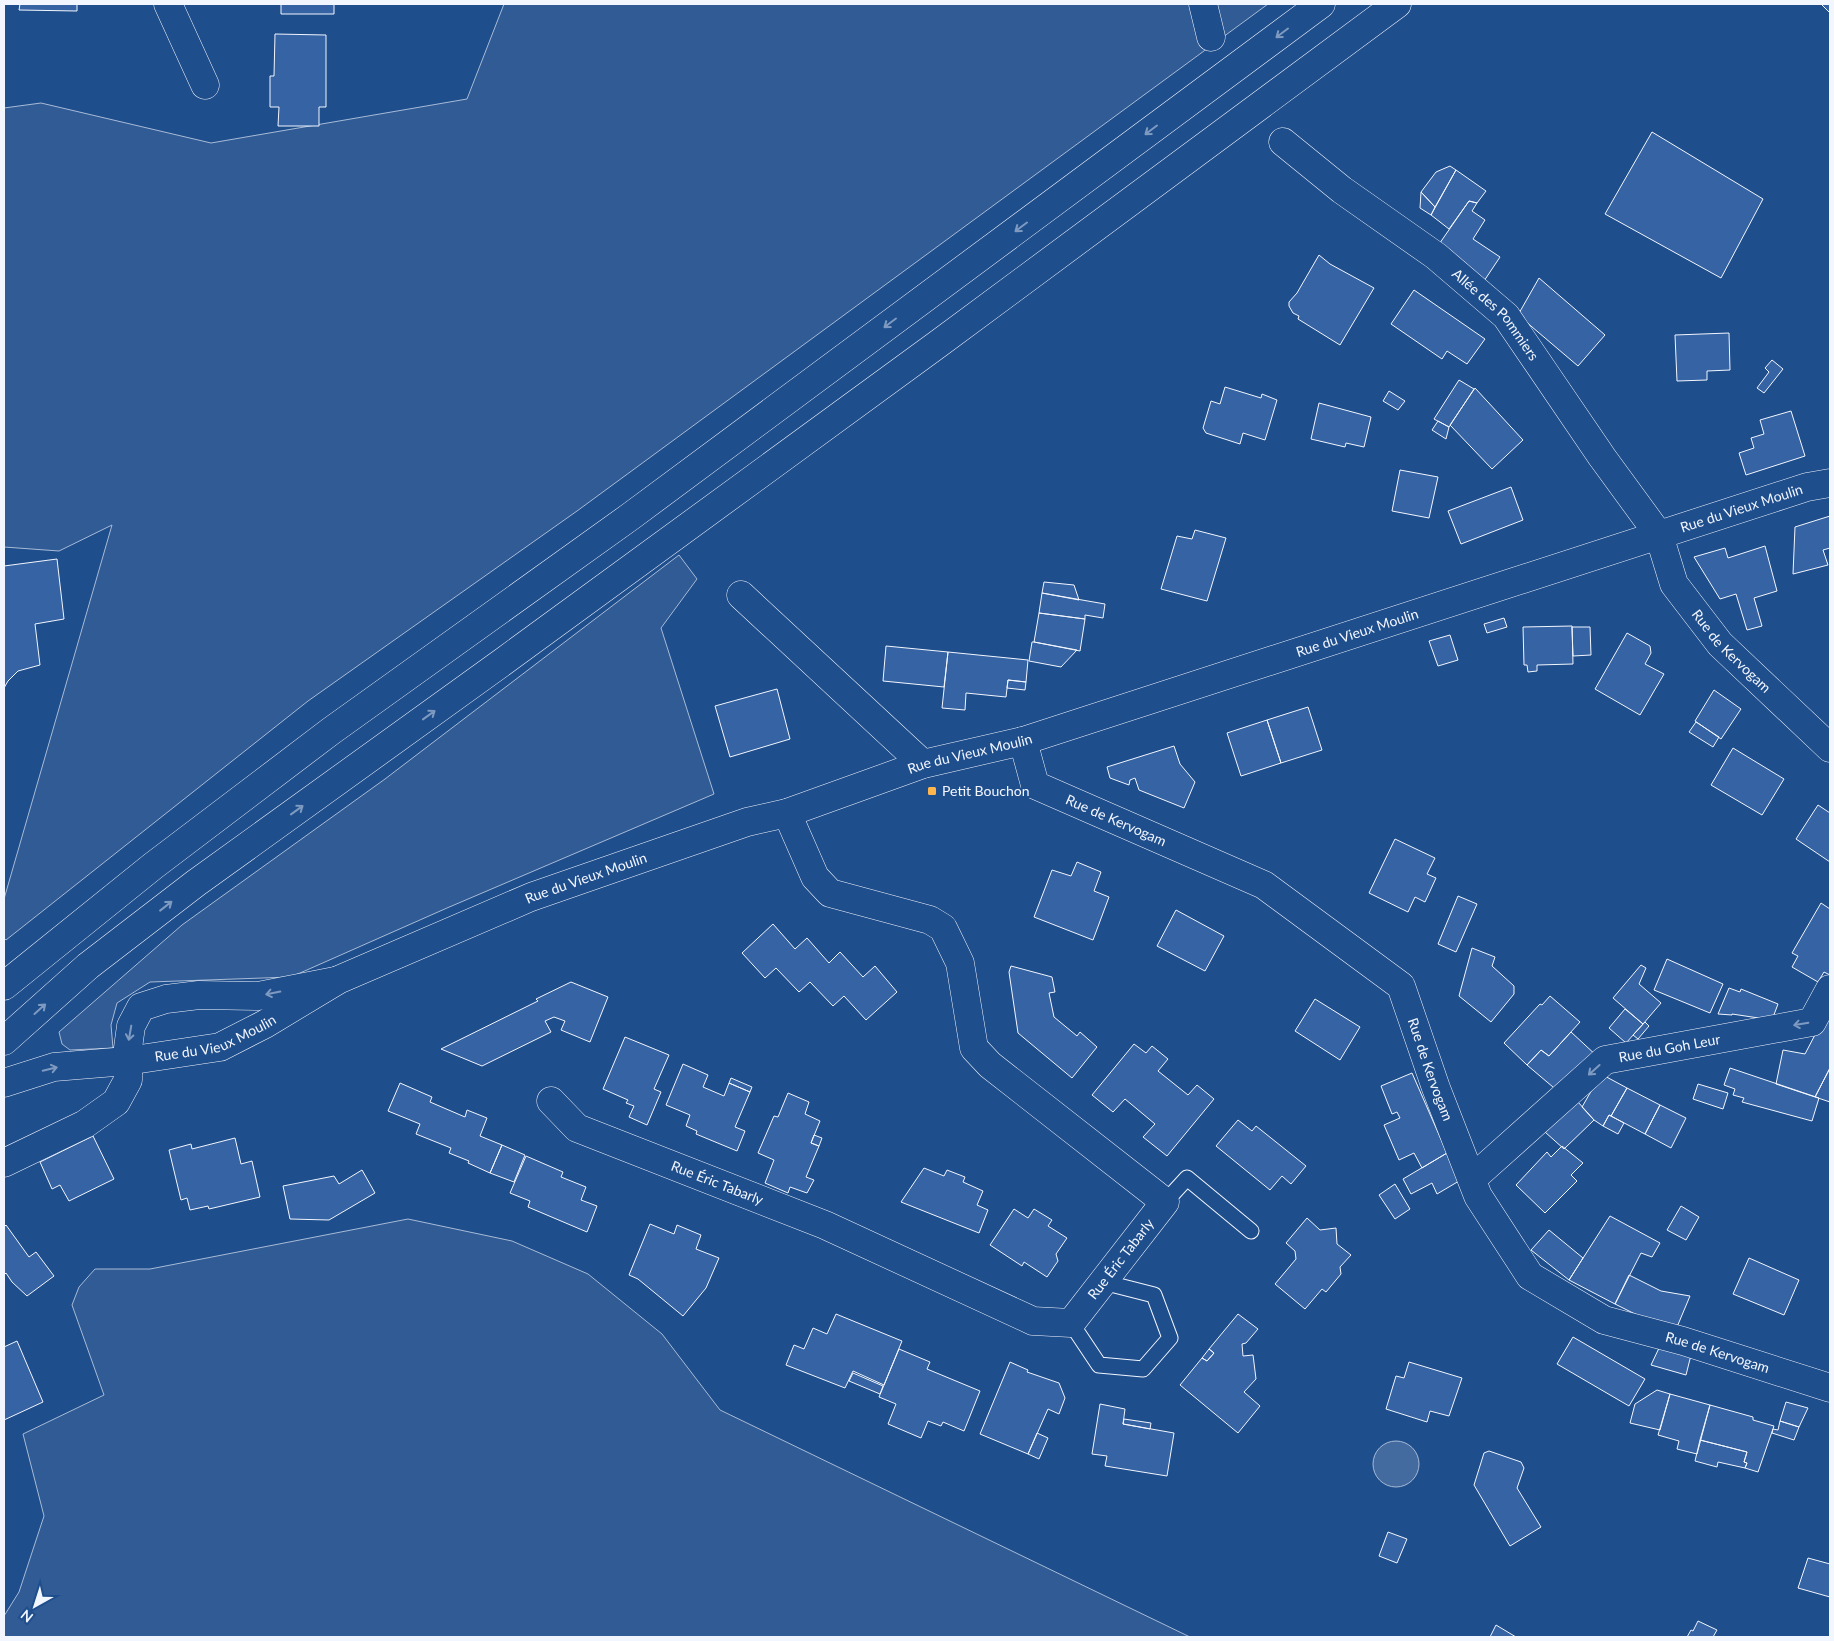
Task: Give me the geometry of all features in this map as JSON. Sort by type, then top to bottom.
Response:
[{"type":"street","points":[[168,4],[205,86]]},
{"type":"street","points":[[1203,4],[1210,37]]},
{"type":"street","points":[[4,986],[153,866],[331,731],[631,516],[1321,4]]},
{"type":"street","points":[[4,1041],[88,966],[196,883],[512,655],[1397,4]]},
{"type":"street","name":"Allée des Pommiers","points":[[1283,142],[1342,190],[1436,256],[1506,316],[1602,457],[1659,535]]},
{"type":"street","name":"Rue du Vieux Moulin","points":[[4,1083],[54,1067],[127,1061],[220,1046],[265,1024],[338,980],[531,897],[747,822],[787,813],[923,764],[1023,742],[1807,487],[1830,483]]},
{"type":"street","name":"Rue de Kervogam","points":[[1659,535],[1674,584],[1720,644],[1830,748]]},
{"type":"street","points":[[741,595],[923,764]]},
{"type":"street","name":"Rue de Kervogam","points":[[1023,742],[1035,785],[1264,885],[1401,986],[1436,1088],[1478,1196],[1530,1276],[1604,1320],[1683,1341],[1830,1388]]},
{"type":"street","points":[[787,813],[815,877],[830,893],[930,920],[943,928],[960,963],[974,1048],[990,1065],[1165,1202]]},
{"type":"street","points":[[4,1163],[85,1124],[116,1102],[128,1080],[127,1061],[131,1026],[141,1008],[166,999],[199,995],[258,996],[338,980]]},
{"type":"street","name":"Rue du Goh Leur","points":[[1472,1180],[1605,1060],[1812,1022],[1830,989]]},
{"type":"street","name":"Rue Éric Tabarly","points":[[551,1102],[577,1128],[825,1225],[1033,1321],[1071,1323],[1165,1202]]},
{"type":"lane","points":[[1165,1202],[1187,1178],[1251,1231]]},
{"type":"lane","points":[[1071,1323],[1098,1365],[1143,1369],[1170,1338],[1154,1295],[1103,1282]]},
{"type":"shaded area","points":[[504,4],[1268,4],[577,511],[308,701],[6,940],[4,938],[4,899],[112,525],[59,551],[4,547],[4,108],[41,103],[211,143],[467,99]]},
{"type":"shaded area","points":[[679,555],[697,579],[661,628],[714,794],[291,977],[150,982],[117,1003],[111,1025],[113,1048],[70,1050],[62,1044],[59,1032],[182,925],[385,779]]},
{"type":"shaded area","points":[[408,1219],[512,1241],[588,1274],[662,1334],[720,1410],[1190,1637],[4,1637],[4,1616],[19,1592],[44,1516],[23,1434],[104,1395],[72,1305],[79,1287],[95,1269],[150,1269]]},
{"type":"shaded area","points":[[1391,1441],[1401,1441],[1413,1447],[1418,1455],[1418,1473],[1413,1481],[1405,1486],[1391,1487],[1383,1484],[1376,1477],[1373,1469],[1373,1459],[1376,1451],[1383,1444]]},
{"type":"building","points":[[20,4],[77,4],[77,11],[19,10]]},
{"type":"building","points":[[281,4],[334,4],[334,14],[281,14]]},
{"type":"building","points":[[1821,4],[1830,4],[1830,13]]},
{"type":"building","points":[[275,34],[326,35],[326,107],[319,107],[319,126],[278,126],[279,107],[270,107],[270,76],[274,76]]},
{"type":"building","points":[[1652,132],[1763,199],[1721,278],[1605,214]]},
{"type":"building","points":[[1450,166],[1456,170],[1435,207],[1421,192],[1436,172]]},
{"type":"building","points":[[1456,170],[1486,191],[1477,203],[1469,201],[1449,229],[1431,215]]},
{"type":"building","points":[[1421,192],[1435,207],[1431,215],[1420,208]]},
{"type":"building","points":[[1469,201],[1477,203],[1472,211],[1485,220],[1473,239],[1500,257],[1482,284],[1435,250]]},
{"type":"building","points":[[1319,255],[1330,264],[1374,288],[1340,345],[1298,319],[1299,316],[1293,313],[1289,306],[1289,302],[1297,293]]},
{"type":"building","points":[[1539,278],[1605,335],[1578,366],[1518,315]]},
{"type":"building","points":[[1414,290],[1485,339],[1467,364],[1447,351],[1442,359],[1391,324]]},
{"type":"building","points":[[1729,333],[1730,370],[1707,371],[1707,380],[1677,381],[1675,335]]},
{"type":"building","points":[[1772,360],[1783,369],[1764,393],[1757,388],[1769,372],[1765,368]]},
{"type":"building","points":[[1459,380],[1474,389],[1449,427],[1434,419]]},
{"type":"building","points":[[1225,387],[1261,398],[1262,394],[1277,400],[1265,440],[1243,433],[1240,444],[1206,433],[1203,428],[1211,401],[1220,404]]},
{"type":"building","points":[[1475,388],[1523,440],[1492,469],[1450,425]]},
{"type":"building","points":[[1389,391],[1405,401],[1398,410],[1383,401]]},
{"type":"building","points":[[1319,403],[1371,417],[1364,447],[1346,443],[1345,447],[1311,439]]},
{"type":"building","points":[[1791,411],[1805,456],[1746,475],[1739,453],[1754,448],[1751,438],[1764,434],[1760,420]]},
{"type":"building","points":[[1438,421],[1449,427],[1446,439],[1432,430]]},
{"type":"building","points":[[1400,470],[1438,477],[1429,518],[1392,511]]},
{"type":"building","points":[[1511,487],[1523,520],[1461,544],[1448,511]]},
{"type":"building","points":[[1830,516],[1830,548],[1823,550],[1828,565],[1793,574],[1795,527]]},
{"type":"building","points":[[1195,530],[1226,538],[1207,601],[1161,589],[1177,536],[1192,539]]},
{"type":"building","points":[[1765,546],[1777,591],[1754,598],[1762,626],[1747,630],[1736,594],[1720,599],[1694,557],[1725,548],[1728,558]]},
{"type":"building","points":[[57,559],[64,619],[35,624],[40,665],[18,671],[4,688],[4,566]]},
{"type":"building","points":[[1044,582],[1074,585],[1079,600],[1042,593]]},
{"type":"building","points":[[1042,593],[1105,604],[1103,618],[1085,615],[1085,619],[1039,613]]},
{"type":"building","points":[[1039,613],[1085,619],[1080,651],[1034,642]]},
{"type":"building","points":[[1504,618],[1507,627],[1487,633],[1484,624]]},
{"type":"building","points":[[1572,626],[1573,664],[1537,665],[1537,671],[1528,672],[1527,665],[1524,665],[1523,627]]},
{"type":"building","points":[[1572,627],[1590,627],[1591,655],[1573,656]]},
{"type":"building","points":[[1627,633],[1650,646],[1651,653],[1645,664],[1664,674],[1640,715],[1595,689]]},
{"type":"building","points":[[1450,635],[1458,660],[1438,666],[1429,641]]},
{"type":"building","points":[[1032,642],[1077,650],[1061,667],[1029,661]]},
{"type":"building","points":[[886,646],[948,652],[944,687],[883,681]]},
{"type":"building","points":[[948,652],[1028,660],[1026,682],[1008,680],[1006,697],[966,693],[965,710],[942,708]]},
{"type":"building","points":[[1008,680],[1026,682],[1025,690],[1007,688]]},
{"type":"building","points":[[777,689],[790,739],[730,757],[715,706]]},
{"type":"building","points":[[1714,690],[1741,709],[1721,739],[1695,721]]},
{"type":"building","points":[[1308,707],[1322,750],[1281,763],[1267,720]]},
{"type":"building","points":[[1267,720],[1281,763],[1241,776],[1227,733]]},
{"type":"building","points":[[1696,722],[1719,737],[1713,747],[1689,732]]},
{"type":"building","points":[[1174,746],[1180,764],[1195,782],[1184,808],[1139,790],[1135,778],[1130,780],[1129,785],[1110,778],[1107,767]]},
{"type":"building","points":[[1733,748],[1784,779],[1762,815],[1711,785]]},
{"type":"building","points":[[1818,805],[1830,813],[1830,862],[1796,839]]},
{"type":"building","points":[[1395,839],[1435,858],[1427,874],[1436,878],[1425,902],[1415,897],[1408,912],[1369,893]]},
{"type":"building","points":[[1077,862],[1101,872],[1094,891],[1109,897],[1093,940],[1034,917],[1052,870],[1071,876]]},
{"type":"building","points":[[1458,896],[1477,904],[1456,952],[1438,944]]},
{"type":"building","points":[[1821,903],[1830,909],[1830,975],[1824,972],[1818,982],[1792,967],[1798,956],[1792,953]]},
{"type":"building","points":[[1176,910],[1224,936],[1205,971],[1157,946]]},
{"type":"building","points":[[773,924],[795,949],[807,938],[829,963],[840,952],[863,977],[875,966],[897,992],[866,1020],[844,996],[833,1006],[810,982],[799,992],[776,968],[765,978],[742,953]]},
{"type":"building","points":[[1472,948],[1495,957],[1492,966],[1514,986],[1514,994],[1491,1022],[1459,996]]},
{"type":"building","points":[[1667,959],[1723,984],[1710,1013],[1654,990]]},
{"type":"building","points":[[1641,965],[1646,968],[1639,984],[1661,1003],[1643,1024],[1613,998]]},
{"type":"building","points":[[1011,966],[1052,977],[1055,992],[1049,993],[1054,1017],[1077,1036],[1080,1032],[1097,1047],[1072,1078],[1018,1033],[1009,972]]},
{"type":"building","points":[[571,982],[608,997],[590,1042],[561,1030],[565,1021],[554,1017],[545,1021],[551,1032],[482,1066],[441,1049],[538,1001],[536,999]]},
{"type":"building","points":[[1729,988],[1740,992],[1741,989],[1778,1004],[1772,1020],[1732,1014],[1718,1014]]},
{"type":"building","points":[[1550,996],[1580,1022],[1549,1056],[1541,1050],[1527,1065],[1504,1043],[1540,1004],[1542,1005]]},
{"type":"building","points":[[1315,999],[1360,1027],[1340,1060],[1295,1031]]},
{"type":"building","points":[[1830,1006],[1830,1068],[1815,1097],[1776,1084],[1783,1050],[1805,1054]]},
{"type":"building","points":[[1625,1009],[1643,1024],[1626,1043],[1609,1028]]},
{"type":"building","points":[[1645,1022],[1649,1026],[1638,1039],[1633,1035]]},
{"type":"building","points":[[1571,1032],[1598,1057],[1560,1093],[1527,1065],[1541,1050],[1549,1056]]},
{"type":"building","points":[[625,1037],[669,1055],[654,1089],[661,1092],[647,1125],[629,1117],[634,1106],[626,1103],[628,1100],[603,1089]]},
{"type":"building","points":[[1134,1044],[1146,1053],[1152,1046],[1168,1059],[1158,1071],[1188,1095],[1197,1085],[1214,1099],[1167,1156],[1143,1137],[1155,1124],[1125,1099],[1113,1112],[1092,1095]]},
{"type":"building","points":[[683,1064],[708,1075],[703,1087],[724,1096],[729,1083],[750,1092],[735,1127],[745,1131],[737,1151],[696,1134],[697,1131],[686,1126],[690,1115],[666,1105]]},
{"type":"building","points":[[1730,1068],[1819,1098],[1812,1121],[1742,1102],[1744,1098],[1733,1095],[1735,1089],[1724,1085]]},
{"type":"building","points":[[1830,1068],[1830,1102],[1815,1097]]},
{"type":"building","points":[[1412,1073],[1447,1153],[1422,1168],[1414,1153],[1399,1160],[1384,1125],[1400,1118],[1397,1112],[1392,1114],[1381,1086]]},
{"type":"building","points":[[1601,1074],[1627,1088],[1603,1126],[1594,1120],[1582,1107]]},
{"type":"building","points":[[731,1078],[752,1087],[750,1092],[729,1083]]},
{"type":"building","points":[[400,1083],[432,1097],[430,1102],[465,1117],[467,1110],[487,1118],[480,1136],[502,1145],[490,1173],[468,1163],[469,1161],[449,1153],[451,1148],[416,1134],[420,1124],[388,1111]]},
{"type":"building","points":[[1698,1084],[1728,1093],[1723,1109],[1693,1099]]},
{"type":"building","points":[[1627,1088],[1660,1105],[1645,1134],[1611,1116]]},
{"type":"building","points":[[788,1093],[809,1102],[805,1114],[820,1121],[811,1143],[819,1146],[806,1177],[814,1180],[807,1193],[790,1187],[788,1193],[765,1183],[774,1160],[758,1153],[774,1116],[778,1117]]},
{"type":"building","points":[[1578,1102],[1594,1120],[1564,1149],[1545,1132]]},
{"type":"building","points":[[1660,1105],[1686,1118],[1671,1148],[1645,1134]]},
{"type":"building","points":[[1609,1115],[1624,1123],[1618,1134],[1603,1126]]},
{"type":"building","points":[[1238,1120],[1252,1131],[1256,1126],[1306,1166],[1291,1184],[1282,1176],[1270,1190],[1216,1146]]},
{"type":"building","points":[[814,1135],[822,1138],[819,1146],[811,1143]]},
{"type":"building","points":[[93,1136],[114,1179],[69,1201],[60,1185],[52,1189],[40,1162]]},
{"type":"building","points":[[235,1138],[241,1164],[252,1161],[260,1197],[209,1209],[208,1206],[190,1210],[187,1198],[181,1200],[169,1150],[191,1144],[192,1149]]},
{"type":"building","points":[[502,1145],[525,1155],[514,1182],[490,1173]]},
{"type":"building","points":[[1562,1146],[1583,1163],[1571,1175],[1577,1181],[1545,1213],[1516,1185],[1547,1152],[1551,1157]]},
{"type":"building","points":[[1447,1153],[1459,1181],[1437,1194],[1432,1183],[1411,1194],[1403,1179]]},
{"type":"building","points":[[526,1156],[563,1172],[561,1177],[586,1187],[581,1200],[597,1206],[587,1232],[528,1207],[530,1201],[510,1193]]},
{"type":"building","points":[[924,1168],[944,1176],[947,1170],[965,1177],[963,1182],[983,1191],[977,1205],[988,1210],[979,1233],[901,1202]]},
{"type":"building","points":[[362,1170],[375,1193],[329,1220],[290,1219],[283,1186],[334,1176],[339,1184]]},
{"type":"building","points":[[1395,1184],[1410,1209],[1395,1219],[1379,1195]]},
{"type":"building","points":[[1681,1206],[1699,1217],[1686,1240],[1667,1230]]},
{"type":"building","points":[[1014,1209],[1028,1218],[1034,1209],[1052,1220],[1048,1226],[1067,1238],[1056,1254],[1058,1261],[1047,1277],[1024,1262],[1022,1266],[990,1245]]},
{"type":"building","points":[[1610,1216],[1660,1243],[1652,1257],[1641,1253],[1615,1304],[1569,1280]]},
{"type":"building","points":[[1307,1218],[1320,1230],[1336,1228],[1337,1244],[1351,1255],[1340,1267],[1341,1274],[1326,1292],[1322,1289],[1305,1309],[1275,1284],[1296,1259],[1295,1251],[1286,1243]]},
{"type":"building","points":[[650,1224],[674,1234],[677,1225],[701,1235],[696,1249],[719,1258],[706,1288],[683,1316],[638,1279],[629,1275]]},
{"type":"building","points":[[6,1225],[29,1257],[36,1252],[54,1276],[27,1296],[12,1282],[6,1273],[4,1275],[4,1227]]},
{"type":"building","points":[[1549,1230],[1583,1258],[1569,1280],[1531,1250]]},
{"type":"building","points":[[1749,1258],[1799,1280],[1784,1315],[1733,1294]]},
{"type":"building","points":[[1629,1275],[1661,1291],[1690,1296],[1677,1327],[1647,1320],[1615,1304]]},
{"type":"building","points":[[836,1314],[902,1341],[884,1385],[853,1371],[845,1388],[786,1365],[794,1345],[804,1349],[813,1328],[827,1334]]},
{"type":"building","points":[[1238,1314],[1258,1329],[1246,1343],[1242,1344],[1243,1356],[1253,1355],[1256,1379],[1244,1392],[1260,1406],[1238,1433],[1180,1385],[1202,1358],[1207,1361],[1214,1353],[1209,1349]]},
{"type":"building","points":[[1573,1337],[1645,1379],[1629,1406],[1557,1364]]},
{"type":"building","points":[[17,1341],[43,1402],[4,1420],[4,1347]]},
{"type":"building","points":[[1660,1346],[1691,1355],[1686,1375],[1651,1365]]},
{"type":"building","points":[[899,1349],[930,1362],[927,1369],[980,1391],[964,1431],[943,1422],[941,1426],[928,1421],[921,1438],[888,1424],[896,1404],[879,1397]]},
{"type":"building","points":[[1209,1349],[1214,1353],[1207,1361],[1202,1358]]},
{"type":"building","points":[[1010,1362],[1028,1370],[1027,1372],[1059,1383],[1065,1398],[1059,1414],[1048,1409],[1028,1454],[980,1434]]},
{"type":"building","points":[[1409,1362],[1462,1378],[1449,1416],[1430,1411],[1427,1422],[1386,1409],[1396,1376],[1404,1378]]},
{"type":"building","points":[[853,1373],[883,1386],[880,1394],[849,1381]]},
{"type":"building","points":[[1657,1390],[1670,1394],[1660,1430],[1630,1423],[1635,1404]]},
{"type":"building","points":[[1670,1394],[1710,1405],[1697,1454],[1677,1449],[1679,1441],[1658,1435]]},
{"type":"building","points":[[1786,1402],[1808,1408],[1799,1427],[1780,1421]]},
{"type":"building","points":[[1100,1404],[1125,1409],[1123,1424],[1174,1433],[1167,1476],[1105,1466],[1107,1456],[1092,1454]]},
{"type":"building","points":[[1710,1405],[1753,1417],[1753,1420],[1774,1426],[1758,1472],[1745,1468],[1747,1463],[1744,1462],[1747,1452],[1700,1440]]},
{"type":"building","points":[[1124,1419],[1151,1423],[1150,1429],[1123,1424]]},
{"type":"building","points":[[1780,1421],[1799,1427],[1794,1440],[1772,1433],[1773,1429],[1778,1430]]},
{"type":"building","points":[[1037,1433],[1048,1438],[1039,1459],[1028,1454]]},
{"type":"building","points":[[1700,1440],[1747,1452],[1744,1462],[1747,1463],[1745,1468],[1718,1462],[1717,1467],[1695,1461]]},
{"type":"building","points":[[1489,1451],[1521,1462],[1524,1468],[1517,1488],[1541,1527],[1510,1546],[1474,1485],[1484,1453]]},
{"type":"building","points":[[1388,1532],[1407,1539],[1397,1563],[1379,1556]]},
{"type":"building","points":[[1808,1558],[1830,1564],[1830,1597],[1798,1588]]},
{"type":"building","points":[[1698,1621],[1717,1630],[1713,1637],[1687,1637],[1691,1630],[1693,1631]]},
{"type":"building","points":[[1496,1625],[1516,1637],[1490,1637]]},
{"type":"place","name":"Petit Bouchon","points":[[932,791]]}]
